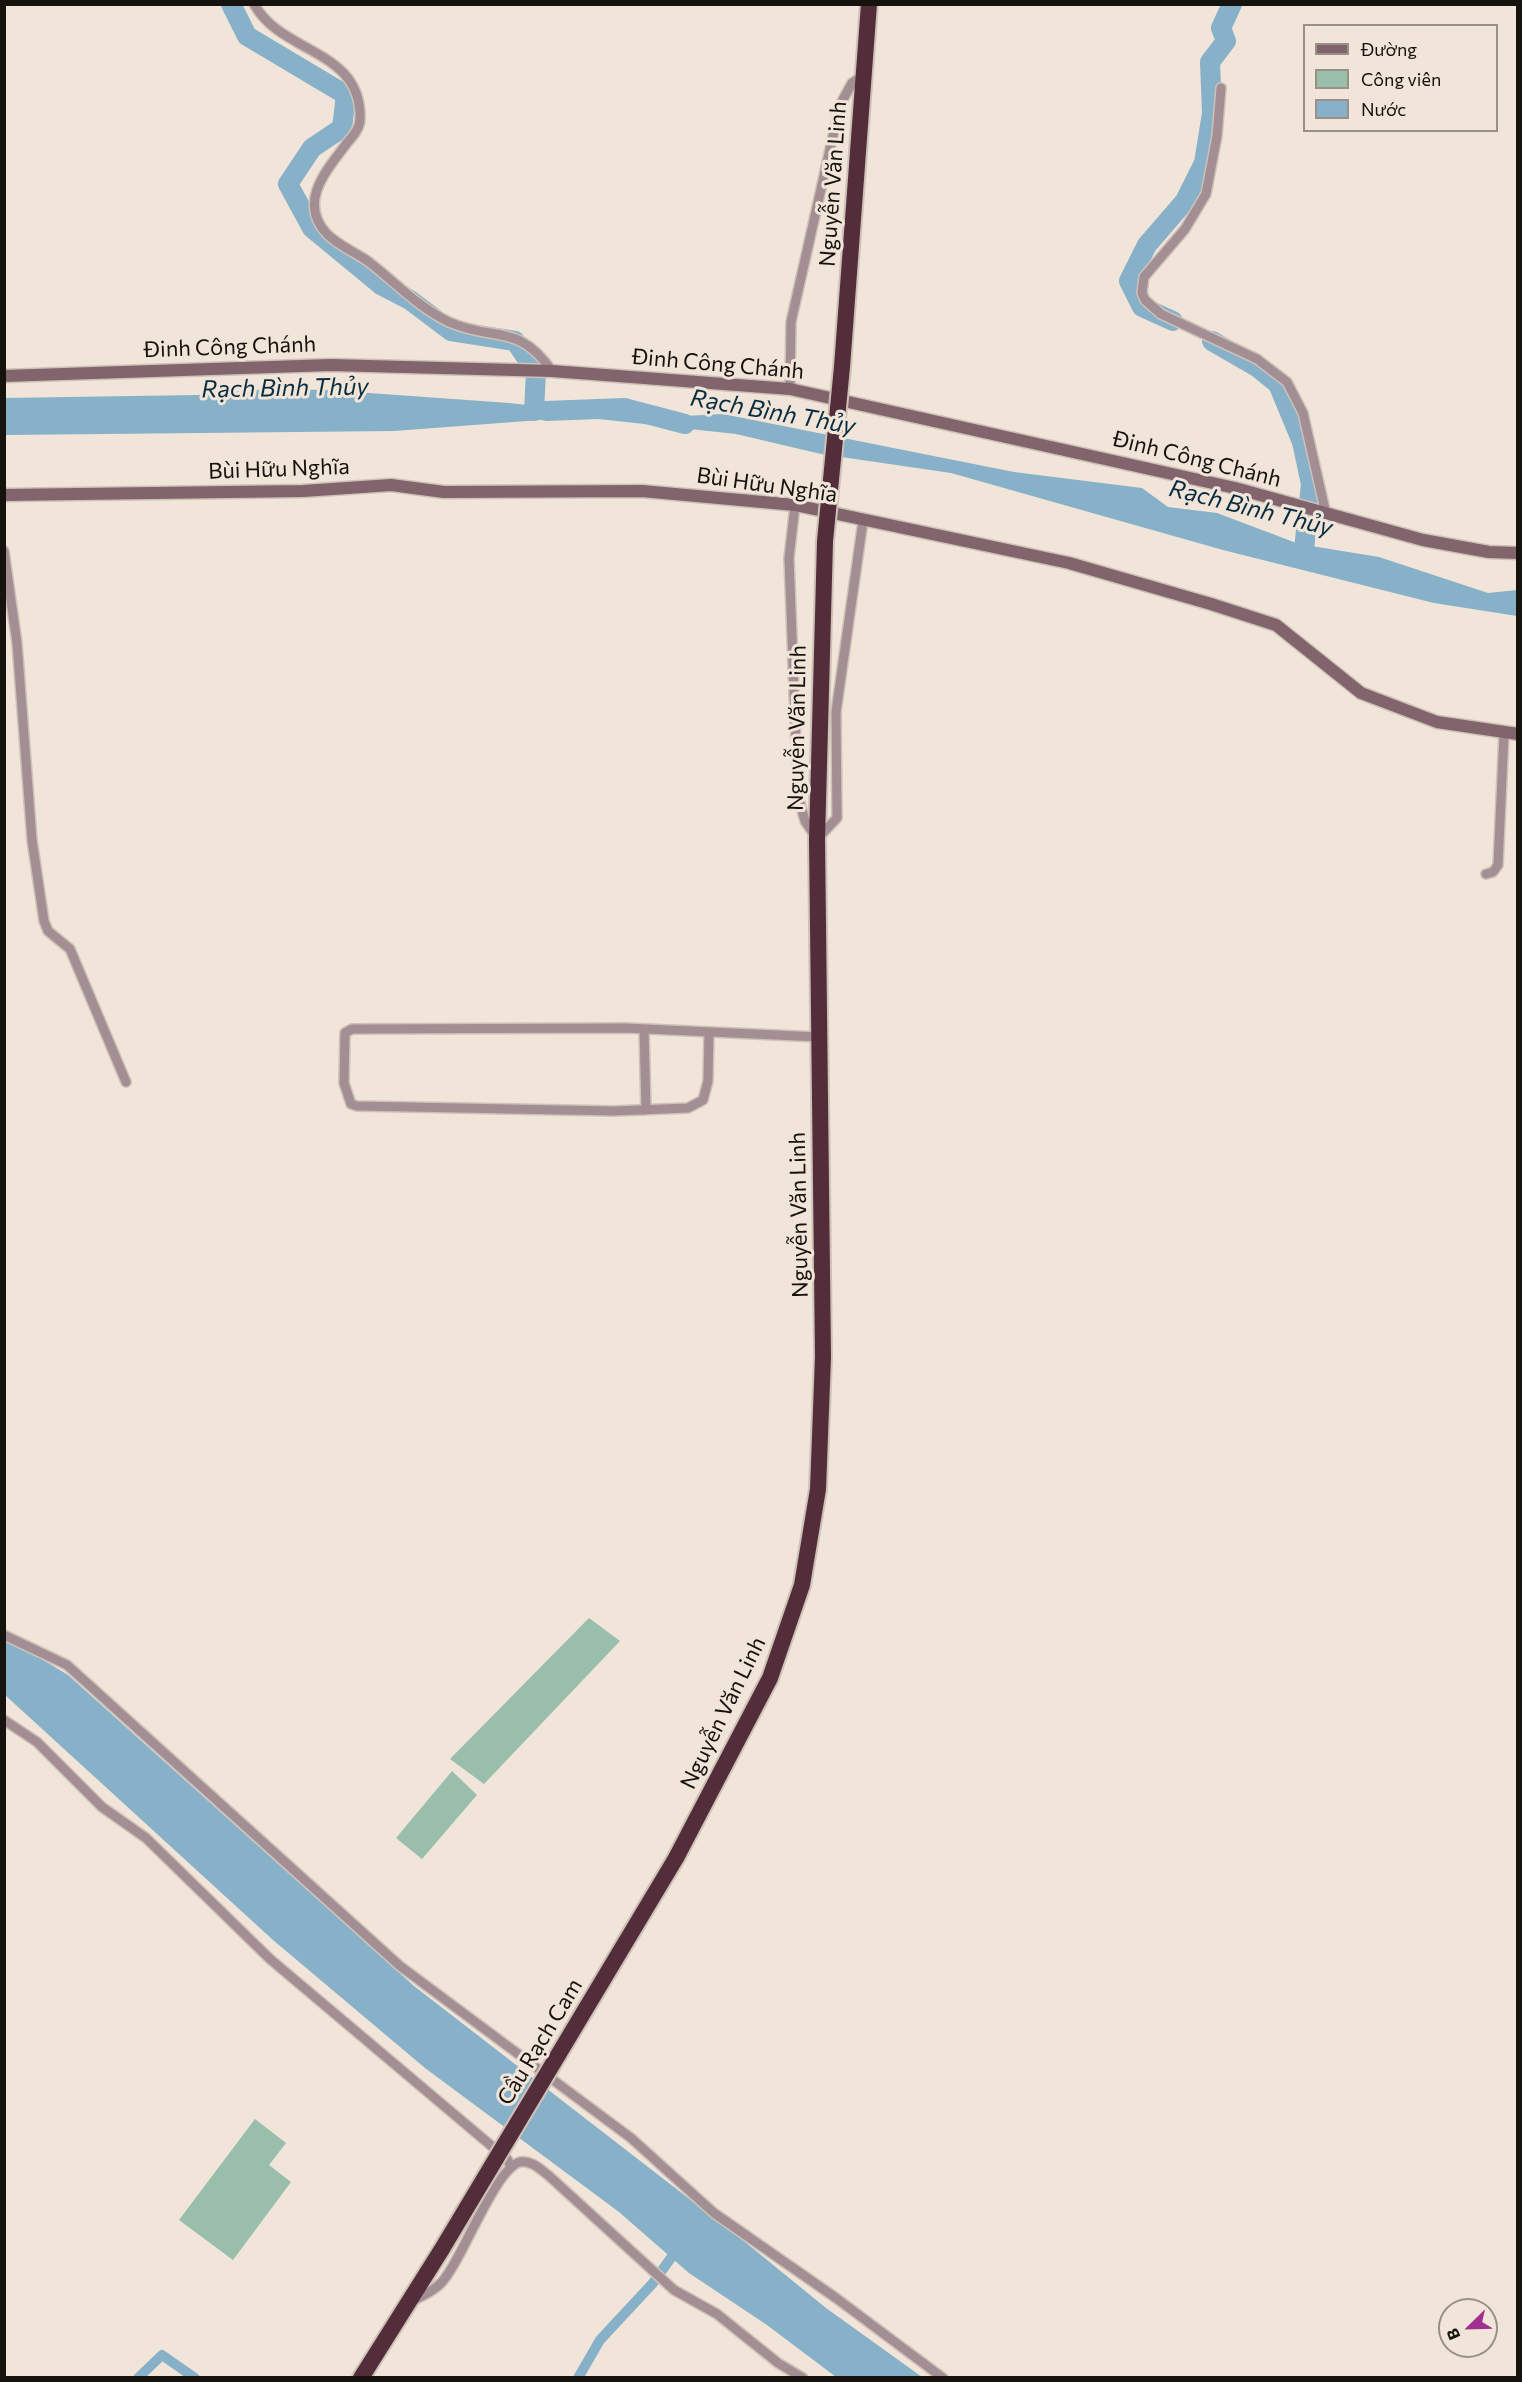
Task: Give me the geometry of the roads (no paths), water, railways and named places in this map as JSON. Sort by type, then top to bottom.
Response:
[{"type":"highway","name":"Nguyễn Văn Linh","points":[[676,1858],[770,1678],[802,1585],[818,1489],[823,1357],[817,839],[825,541],[842,367],[869,4]]},
{"type":"highway","name":"Cầu Rạch Cam","points":[[407,2303],[442,2249],[676,1858]]},
{"type":"highway","points":[[361,2378],[407,2303]]},
{"type":"main road","name":"Đinh Công Chánh","points":[[4,376],[331,365],[547,371],[790,389],[1235,488],[1432,542],[1489,552],[1518,553]]},
{"type":"main road","name":"Bùi Hữu Nghĩa","points":[[4,495],[303,491],[391,485],[444,492],[642,491],[795,505],[1069,563],[1254,618],[1276,625],[1361,693],[1437,722],[1504,734],[1518,734]]},
{"type":"street","points":[[254,4],[266,20],[340,67],[353,86],[360,121],[357,130],[325,174],[314,195],[315,215],[319,224],[337,242],[439,316],[458,325],[513,337],[532,348],[547,371]]},
{"type":"street","points":[[790,389],[791,322],[840,105],[852,83],[863,76]]},
{"type":"street","points":[[1221,88],[1217,136],[1206,194],[1185,229],[1144,277],[1142,293],[1150,305],[1161,314],[1257,359],[1287,382],[1303,413],[1324,514]]},
{"type":"street","points":[[795,505],[789,558],[798,796],[805,821],[817,839],[837,818],[836,712],[863,521]]},
{"type":"street","points":[[4,552],[17,644],[32,840],[44,921],[48,931],[70,950],[126,1082]]},
{"type":"street","points":[[1486,874],[1493,872],[1498,865],[1504,734]]},
{"type":"street","points":[[709,1032],[708,1081],[703,1100],[688,1108],[646,1110],[357,1107],[351,1104],[344,1083],[345,1033],[352,1029],[644,1029],[819,1037]]},
{"type":"street","points":[[644,1029],[646,1110]]},
{"type":"street","points":[[4,1635],[67,1665],[400,1966],[631,2138],[714,2213],[836,2298],[943,2378]]},
{"type":"street","points":[[4,1720],[37,1742],[102,1807],[146,1838],[270,1959],[448,2108],[507,2159],[511,2167]]},
{"type":"street","points":[[407,2303],[431,2291],[443,2281],[511,2167],[526,2162],[537,2166],[674,2290],[717,2314],[778,2363],[803,2378]]},
{"type":"water","name":"Rạch Bình Thủy","points":[[269,389],[327,390],[509,403],[646,418],[723,414],[1014,472],[1142,488],[1168,507],[1217,513],[1299,544],[1379,557],[1488,593],[1517,590],[1517,616],[1434,603],[1223,550],[951,473],[821,454],[736,434],[580,417],[394,431],[5,435],[4,398],[198,395]]},
{"type":"water","points":[[5,1637],[68,1675],[414,1986],[745,2242],[826,2308],[922,2377],[836,2377],[767,2325],[689,2273],[619,2212],[425,2068],[273,1940],[5,1695]]},
{"type":"waterway","points":[[231,4],[247,36],[346,95],[342,128],[312,148],[288,184],[312,228],[381,285],[410,300],[451,331],[515,341],[536,372],[534,411]]},
{"type":"waterway","points":[[1173,321],[1142,307],[1129,281],[1147,245],[1185,201],[1204,163],[1212,113],[1210,62],[1226,41],[1221,28],[1232,4]]},
{"type":"waterway","points":[[1212,341],[1257,367],[1278,384],[1302,442],[1311,484],[1304,549]]},
{"type":"waterway","name":"Rạch Bình Thủy","points":[[546,411],[624,408],[685,424]]},
{"type":"waterway","points":[[578,2378],[600,2340],[653,2283],[678,2248]]},
{"type":"waterway","points":[[138,2378],[162,2355],[195,2378]]}]
